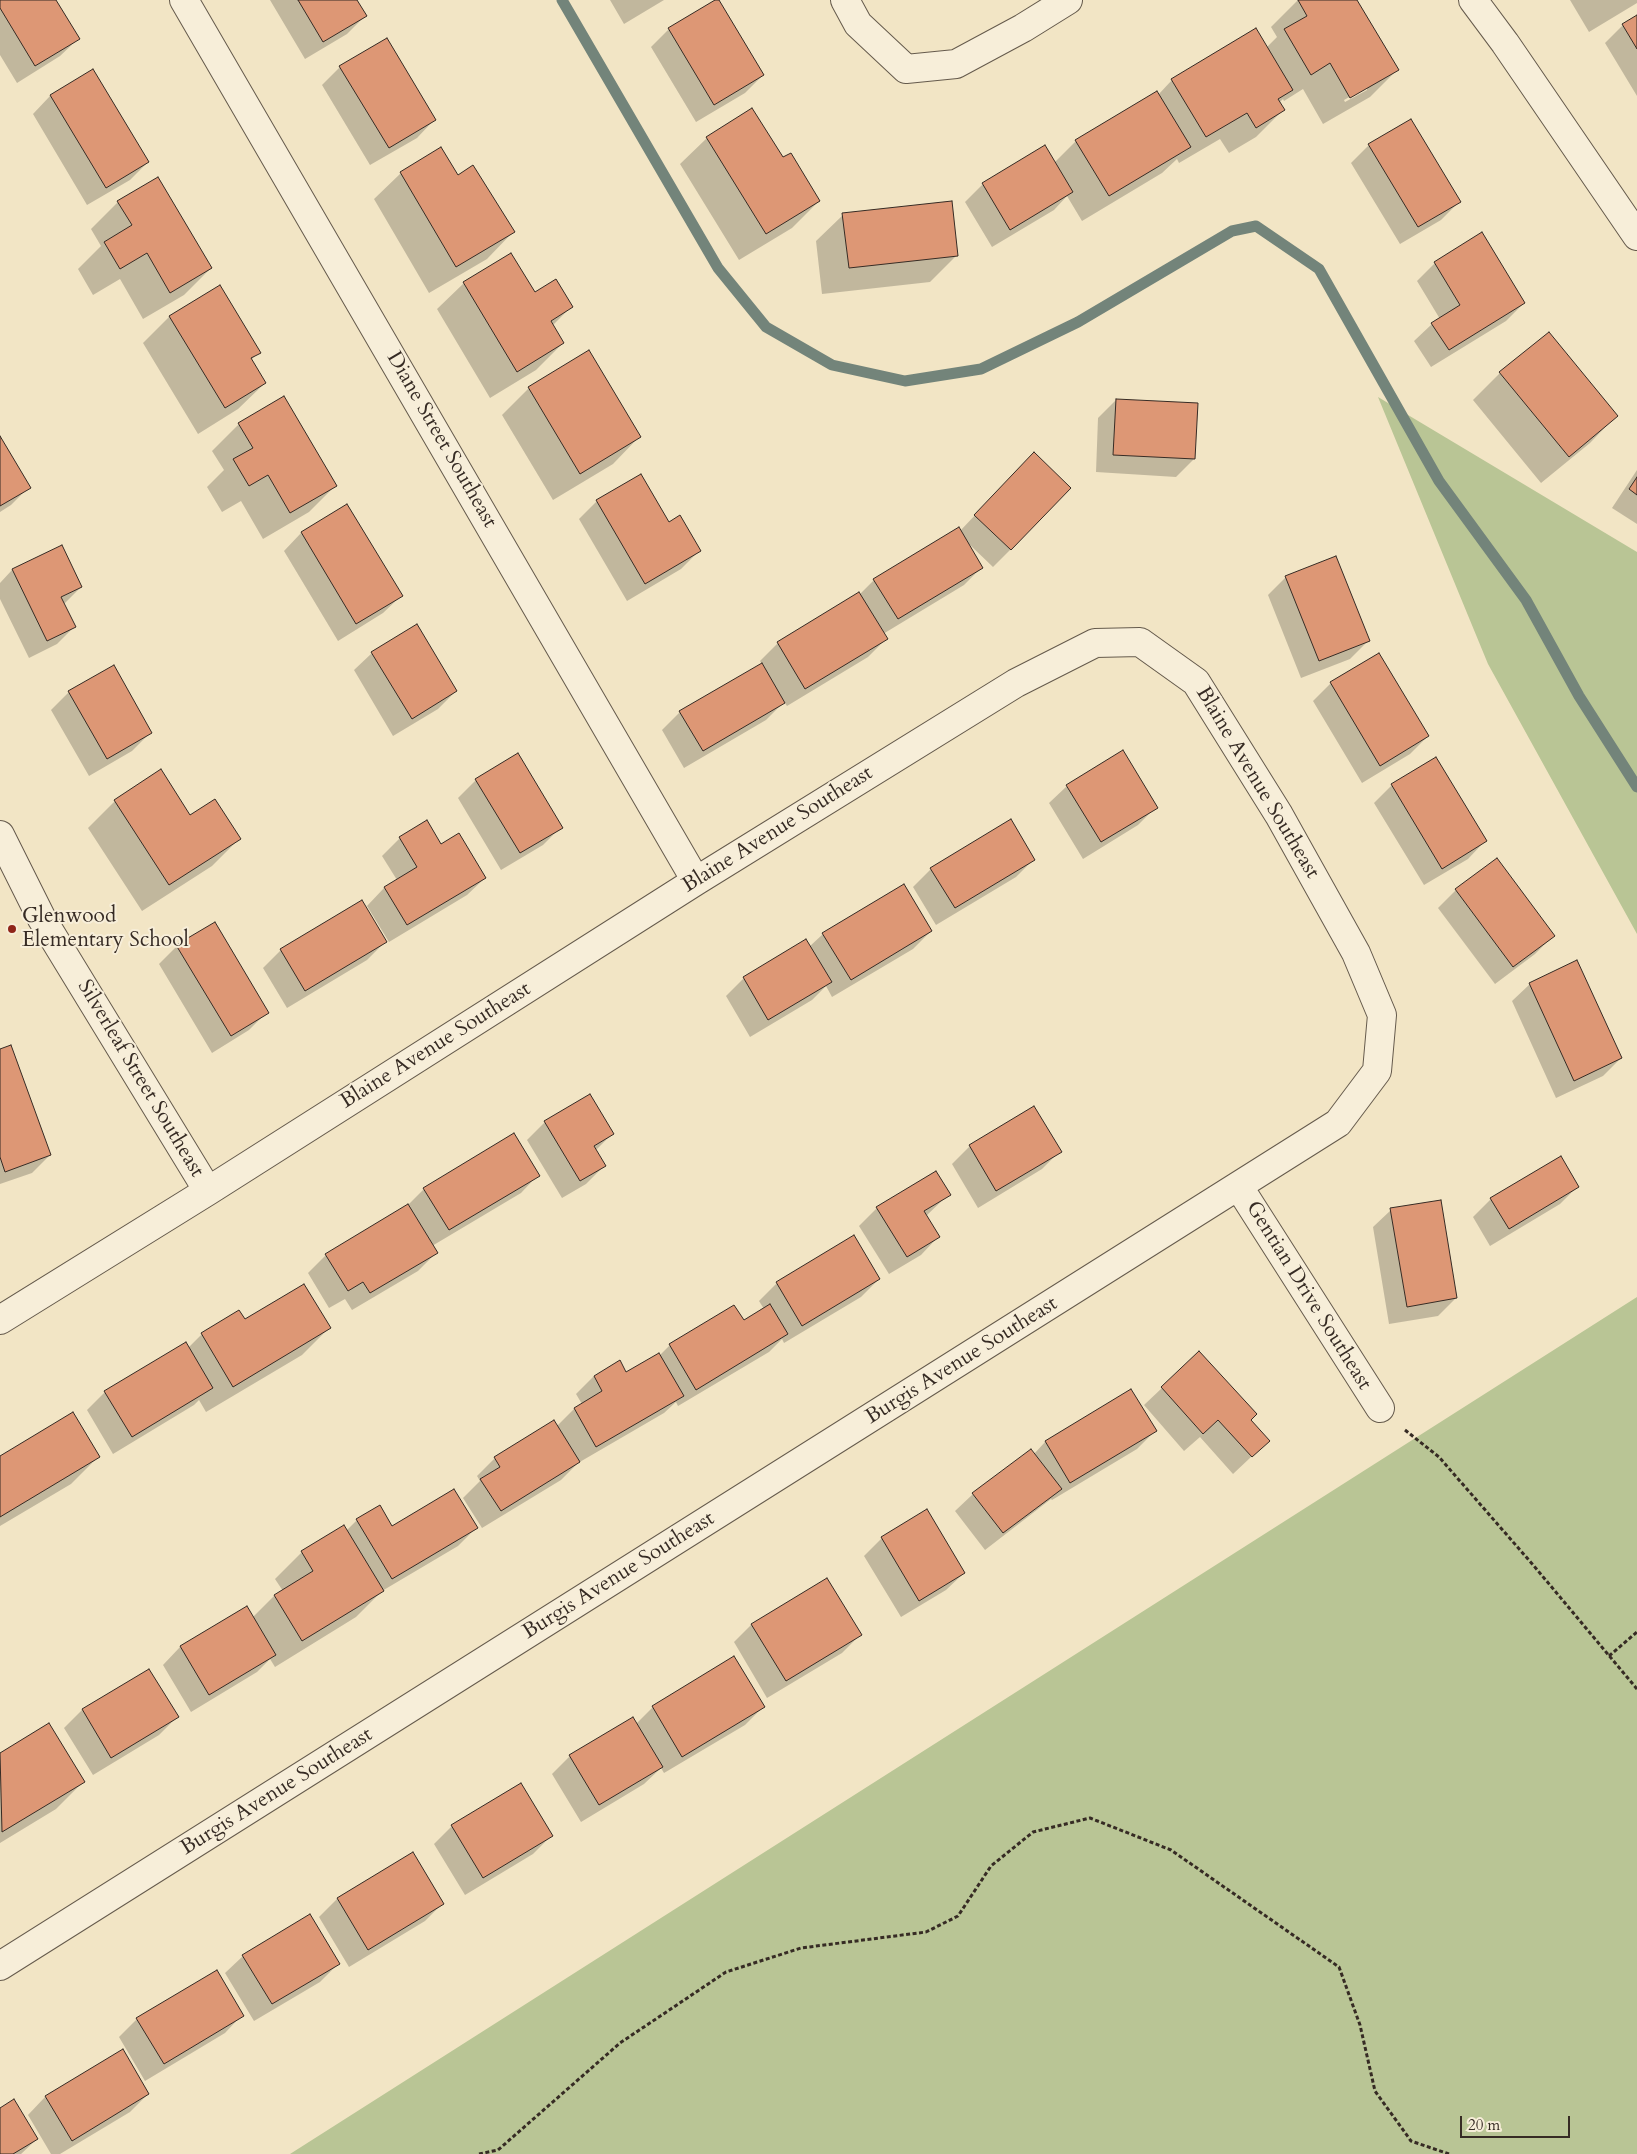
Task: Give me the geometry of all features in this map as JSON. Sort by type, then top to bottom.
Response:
[{"type":"street","name":"Diane Street Southeast","points":[[184,0],[696,881]]},
{"type":"street","points":[[845,0],[858,24],[906,69],[956,64],[1023,28],[1068,0]]},
{"type":"street","points":[[1474,0],[1637,236]]},
{"type":"street","name":"Blaine Avenue Southeast","points":[[0,1320],[208,1191],[696,881],[1016,683],[1095,643],[1140,642],[1196,682],[1279,815],[1352,944],[1382,1015],[1377,1070]]},
{"type":"street","name":"Silverleaf Street Southeast","points":[[0,835],[42,919],[208,1191]]},
{"type":"street","name":"Gentian Drive Southeast","points":[[1377,1070],[1338,1123],[1239,1187],[1380,1408]]},
{"type":"street","name":"Burgis Avenue Southeast","points":[[0,1966],[1239,1187]]},
{"type":"path","points":[[1380,1408],[1438,1457],[1637,1689]]},
{"type":"path","points":[[1609,1656],[1637,1632]]},
{"type":"path","points":[[479,2154],[498,2150],[620,2043],[726,1972],[801,1948],[926,1932],[958,1916],[991,1866],[1033,1832],[1090,1818],[1171,1850],[1339,1967],[1360,2025],[1375,2091],[1411,2142],[1449,2154]]},
{"type":"green space","points":[[1378,397],[1637,552],[1637,934],[1488,664]]},
{"type":"green space","points":[[1637,1297],[1637,2154],[290,2154]]},
{"type":"building","points":[[0,0],[56,0],[80,39],[35,66],[0,8]]},
{"type":"building","points":[[298,0],[357,0],[367,16],[323,42]]},
{"type":"building","points":[[715,0],[719,0],[764,75],[714,105],[668,28]]},
{"type":"building","points":[[1298,0],[1357,0],[1399,70],[1350,98],[1330,63],[1311,75],[1284,29],[1307,16]]},
{"type":"building","points":[[1637,15],[1637,49],[1622,24]]},
{"type":"building","points":[[1256,28],[1293,90],[1278,99],[1285,110],[1256,128],[1247,113],[1206,137],[1171,79]]},
{"type":"building","points":[[387,38],[436,120],[389,148],[339,66]]},
{"type":"building","points":[[93,69],[149,162],[106,188],[50,95]]},
{"type":"building","points":[[1157,91],[1191,147],[1109,196],[1075,140]]},
{"type":"building","points":[[752,108],[783,157],[791,153],[820,201],[766,234],[706,137]]},
{"type":"building","points":[[1411,119],[1461,202],[1418,227],[1368,144]]},
{"type":"building","points":[[1045,145],[1073,192],[1010,230],[982,183]]},
{"type":"building","points":[[441,147],[458,175],[473,165],[515,232],[456,267],[400,172]]},
{"type":"building","points":[[158,177],[212,268],[170,293],[147,253],[120,269],[104,242],[132,225],[117,201]]},
{"type":"building","points":[[952,201],[958,256],[849,268],[842,213]]},
{"type":"building","points":[[1482,232],[1525,303],[1449,350],[1431,323],[1460,305],[1434,262]]},
{"type":"building","points":[[511,253],[535,292],[556,279],[573,307],[551,321],[564,343],[517,372],[463,282]]},
{"type":"building","points":[[220,285],[261,353],[251,358],[266,383],[225,408],[169,316]]},
{"type":"building","points":[[1549,332],[1618,416],[1569,457],[1499,372]]},
{"type":"building","points":[[589,350],[641,437],[580,474],[528,387]]},
{"type":"building","points":[[284,396],[337,486],[290,513],[268,475],[249,486],[233,459],[253,448],[238,423]]},
{"type":"building","points":[[1116,399],[1198,403],[1195,459],[1113,455]]},
{"type":"building","points":[[0,436],[31,488],[0,506]]},
{"type":"building","points":[[1034,452],[1071,488],[1011,550],[974,515]]},
{"type":"building","points":[[641,474],[669,522],[680,515],[701,551],[645,584],[596,500]]},
{"type":"building","points":[[1637,477],[1637,495],[1629,489]]},
{"type":"building","points":[[347,504],[403,596],[356,624],[301,532]]},
{"type":"building","points":[[959,527],[983,568],[898,619],[873,579]]},
{"type":"building","points":[[62,545],[82,587],[61,597],[76,627],[47,641],[12,569]]},
{"type":"building","points":[[1336,556],[1370,641],[1319,661],[1285,576]]},
{"type":"building","points":[[859,592],[888,639],[805,689],[777,642]]},
{"type":"building","points":[[417,624],[457,691],[412,719],[371,652]]},
{"type":"building","points":[[1379,653],[1429,736],[1380,766],[1330,682]]},
{"type":"building","points":[[762,663],[785,703],[703,751],[679,711]]},
{"type":"building","points":[[114,665],[152,733],[107,759],[68,691]]},
{"type":"building","points":[[1123,750],[1158,808],[1101,842],[1066,785]]},
{"type":"building","points":[[518,753],[563,828],[520,853],[475,779]]},
{"type":"building","points":[[1436,757],[1487,841],[1442,869],[1391,784]]},
{"type":"building","points":[[161,769],[190,815],[215,799],[241,839],[169,885],[114,800]]},
{"type":"building","points":[[1011,819],[1035,860],[955,908],[930,868]]},
{"type":"building","points":[[427,820],[441,844],[459,833],[486,878],[407,925],[384,887],[417,867],[399,837]]},
{"type":"building","points":[[1497,858],[1555,936],[1513,967],[1455,889]]},
{"type":"building","points":[[904,884],[932,931],[851,980],[822,933]]},
{"type":"building","points":[[362,900],[387,942],[305,991],[280,949]]},
{"type":"building","points":[[215,922],[269,1013],[231,1036],[176,945]]},
{"type":"building","points":[[806,939],[832,982],[768,1020],[743,977]]},
{"type":"building","points":[[1577,960],[1622,1058],[1574,1081],[1529,983]]},
{"type":"building","points":[[11,1045],[51,1155],[5,1172],[0,1157],[0,1049]]},
{"type":"building","points":[[590,1094],[614,1134],[594,1146],[606,1166],[580,1181],[544,1121]]},
{"type":"building","points":[[1034,1106],[1062,1152],[996,1191],[969,1145]]},
{"type":"building","points":[[514,1133],[540,1176],[449,1230],[423,1188]]},
{"type":"building","points":[[1561,1156],[1579,1187],[1509,1229],[1490,1198]]},
{"type":"building","points":[[936,1171],[951,1195],[924,1211],[940,1237],[907,1257],[876,1207]]},
{"type":"building","points":[[1441,1200],[1457,1298],[1407,1307],[1390,1208]]},
{"type":"building","points":[[408,1204],[438,1253],[370,1293],[363,1282],[348,1291],[325,1254]]},
{"type":"building","points":[[854,1235],[880,1279],[802,1326],[776,1282]]},
{"type":"building","points":[[304,1284],[331,1328],[233,1387],[201,1333],[239,1310],[245,1319]]},
{"type":"building","points":[[770,1304],[788,1334],[696,1390],[669,1344],[734,1305],[744,1320]]},
{"type":"building","points":[[186,1342],[213,1388],[132,1437],[104,1391]]},
{"type":"building","points":[[1199,1351],[1257,1414],[1251,1420],[1270,1441],[1252,1457],[1218,1420],[1203,1434],[1161,1387]]},
{"type":"building","points":[[659,1353],[684,1396],[596,1447],[574,1408],[602,1391],[594,1376],[620,1360],[626,1372]]},
{"type":"building","points":[[1131,1389],[1157,1431],[1070,1483],[1045,1441]]},
{"type":"building","points":[[73,1412],[100,1457],[0,1517],[0,1456]]},
{"type":"building","points":[[554,1420],[580,1462],[501,1511],[480,1479],[500,1467],[494,1457]]},
{"type":"building","points":[[1031,1449],[1062,1489],[1003,1533],[972,1493]]},
{"type":"building","points":[[454,1489],[478,1528],[392,1579],[356,1519],[380,1505],[392,1526]]},
{"type":"building","points":[[927,1509],[965,1573],[919,1601],[881,1537]]},
{"type":"building","points":[[344,1525],[384,1591],[302,1641],[274,1595],[313,1571],[301,1551]]},
{"type":"building","points":[[827,1578],[862,1635],[786,1681],[751,1624]]},
{"type":"building","points":[[247,1606],[276,1655],[209,1695],[180,1646]]},
{"type":"building","points":[[734,1656],[765,1707],[682,1757],[652,1706]]},
{"type":"building","points":[[149,1669],[179,1717],[111,1758],[82,1709]]},
{"type":"building","points":[[633,1717],[663,1767],[599,1805],[569,1755]]},
{"type":"building","points":[[49,1723],[85,1782],[2,1832],[0,1753]]},
{"type":"building","points":[[521,1783],[553,1836],[483,1878],[451,1825]]},
{"type":"building","points":[[413,1852],[444,1904],[368,1950],[337,1898]]},
{"type":"building","points":[[310,1914],[340,1964],[272,2004],[242,1955]]},
{"type":"building","points":[[217,1970],[244,2016],[164,2064],[136,2018]]},
{"type":"building","points":[[123,2049],[149,2094],[72,2141],[45,2096]]},
{"type":"building","points":[[14,2099],[38,2139],[13,2154],[0,2154],[0,2108]]},
{"type":"waterway","points":[[562,0],[718,268],[766,327],[832,365],[905,381],[981,369],[1078,322],[1232,231],[1256,226],[1319,269],[1439,481],[1526,600],[1579,696],[1637,787]]},
{"type":"place","name":"Glenwood Elementary School","points":[[12,929]]}]
